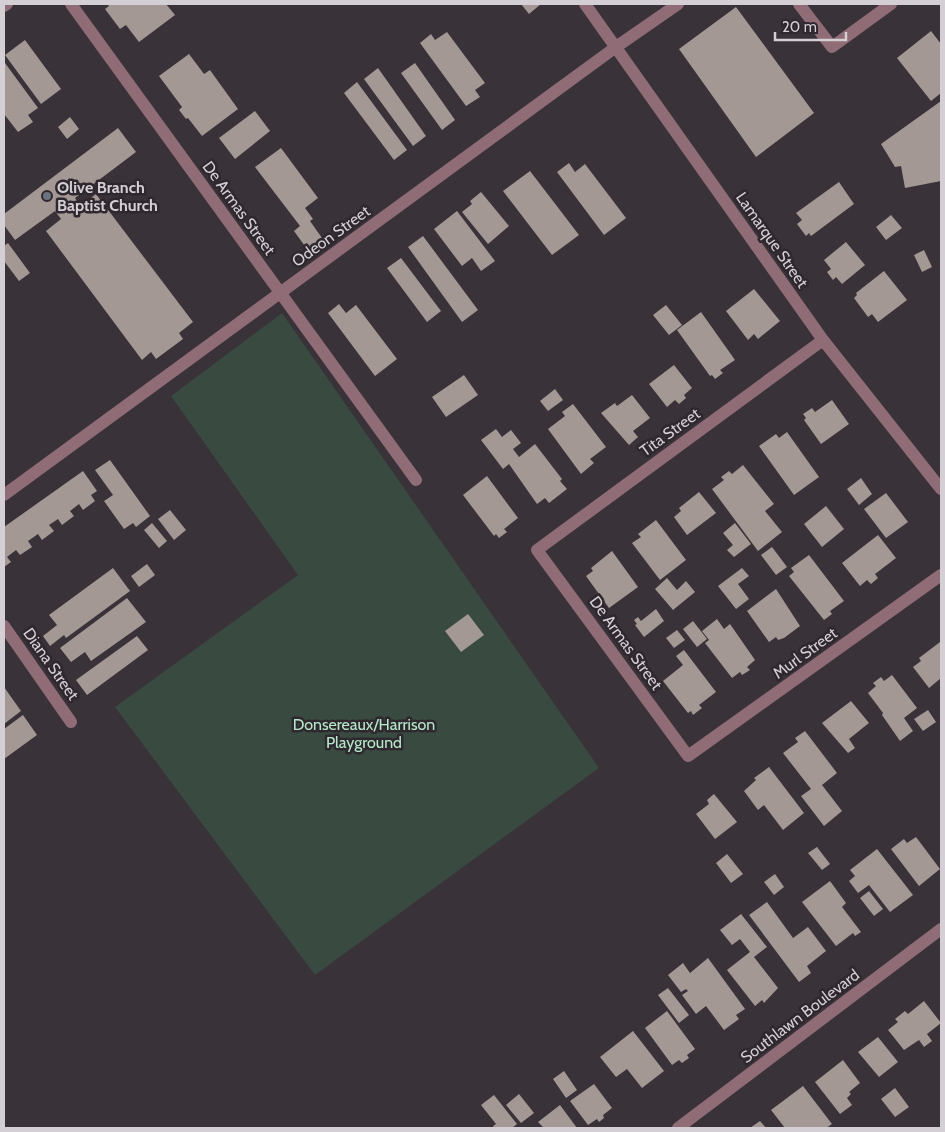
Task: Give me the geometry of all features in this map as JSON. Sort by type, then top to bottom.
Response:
[{"type":"street","name":"De Armas Street","points":[[71,4],[416,480]]},
{"type":"street","name":"Lamarque Street","points":[[585,4],[822,340],[941,489]]},
{"type":"street","name":"Odeon Street","points":[[4,495],[616,47],[678,4]]},
{"type":"street","points":[[799,4],[832,47],[891,4]]},
{"type":"street","name":"Tita Street","points":[[537,550],[822,340]]},
{"type":"street","name":"De Armas Street","points":[[537,550],[688,756]]},
{"type":"street","name":"Murl Street","points":[[688,756],[941,575]]},
{"type":"street","name":"Diana Street","points":[[4,626],[71,722]]},
{"type":"street","name":"Southlawn Boulevard","points":[[678,1128],[941,929]]},
{"type":"green space","name":"Donsereaux/Harrison Playground","points":[[282,313],[599,768],[315,975],[115,707],[298,575],[171,396]]},
{"type":"building","points":[[107,4],[166,4],[175,15],[139,42],[126,25],[120,29],[105,9],[109,6]]},
{"type":"building","points":[[521,4],[541,4],[529,14]]},
{"type":"building","points":[[736,7],[814,113],[756,157],[679,49]]},
{"type":"building","points":[[931,31],[941,44],[941,93],[931,101],[897,58]]},
{"type":"building","points":[[447,32],[485,83],[475,90],[480,97],[466,106],[420,43],[431,34],[435,40]]},
{"type":"building","points":[[25,40],[61,89],[41,104],[5,55]]},
{"type":"building","points":[[189,54],[204,74],[210,70],[238,109],[202,136],[179,110],[182,107],[159,76]]},
{"type":"building","points":[[5,63],[38,108],[28,115],[33,122],[18,132],[4,114]]},
{"type":"building","points":[[415,63],[455,120],[442,130],[401,73]]},
{"type":"building","points":[[378,68],[426,136],[413,146],[364,79]]},
{"type":"building","points":[[357,82],[407,150],[394,160],[344,93]]},
{"type":"building","points":[[941,101],[941,181],[905,188],[901,166],[895,167],[881,144]]},
{"type":"building","points":[[255,111],[270,131],[235,159],[219,138]]},
{"type":"building","points":[[70,117],[79,129],[67,139],[58,127]]},
{"type":"building","points":[[118,128],[136,152],[75,198],[80,206],[96,194],[193,322],[179,333],[183,339],[156,359],[151,352],[142,360],[46,231],[61,219],[55,211],[15,240],[4,225],[4,214]]},
{"type":"building","points":[[281,148],[318,198],[305,208],[313,219],[310,221],[322,238],[307,249],[294,231],[300,226],[255,167]]},
{"type":"building","points":[[569,163],[575,172],[585,164],[626,218],[604,235],[557,172]]},
{"type":"building","points":[[530,171],[579,235],[552,255],[503,191]]},
{"type":"building","points":[[839,182],[854,204],[811,236],[809,233],[806,236],[797,224],[802,220],[796,213]]},
{"type":"building","points":[[481,192],[509,226],[488,244],[462,212],[472,204],[470,201]]},
{"type":"building","points":[[457,211],[495,261],[481,271],[472,258],[462,266],[434,229]]},
{"type":"building","points":[[891,215],[902,228],[886,240],[876,227]]},
{"type":"building","points":[[423,236],[478,310],[462,322],[408,247]]},
{"type":"building","points":[[846,242],[865,265],[842,284],[836,277],[833,280],[827,272],[831,269],[824,260]]},
{"type":"building","points":[[8,243],[30,273],[19,281],[4,261],[4,246]]},
{"type":"building","points":[[924,250],[932,267],[922,272],[914,255]]},
{"type":"building","points":[[401,258],[441,311],[427,322],[387,268]]},
{"type":"building","points":[[884,271],[907,300],[878,322],[872,314],[868,317],[854,298],[857,295],[856,293]]},
{"type":"building","points":[[754,289],[780,321],[758,339],[754,334],[748,340],[726,311]]},
{"type":"building","points":[[339,304],[346,313],[356,305],[397,359],[375,376],[328,313]]},
{"type":"building","points":[[666,305],[682,325],[669,335],[653,315]]},
{"type":"building","points":[[701,312],[735,360],[720,370],[723,373],[715,379],[712,375],[710,376],[677,330]]},
{"type":"building","points":[[674,365],[692,388],[684,395],[686,398],[679,404],[675,400],[667,407],[649,384]]},
{"type":"building","points":[[464,375],[478,395],[446,417],[432,397]]},
{"type":"building","points":[[555,389],[563,400],[548,411],[540,401]]},
{"type":"building","points":[[632,395],[650,418],[633,431],[638,437],[629,445],[601,413],[615,403],[617,406]]},
{"type":"building","points":[[832,400],[849,424],[821,444],[804,420],[806,418],[803,414],[812,408],[815,412]]},
{"type":"building","points":[[573,404],[606,447],[590,459],[594,463],[581,474],[548,429],[565,416],[562,412]]},
{"type":"building","points":[[496,429],[502,437],[511,430],[521,443],[513,449],[519,457],[535,444],[562,479],[560,481],[567,489],[549,503],[545,498],[537,504],[509,464],[503,469],[481,440]]},
{"type":"building","points":[[787,432],[819,477],[794,495],[759,446],[776,434],[779,438]]},
{"type":"building","points":[[110,460],[150,516],[136,527],[133,523],[124,529],[104,501],[113,495],[95,470]]},
{"type":"building","points":[[743,465],[774,504],[765,511],[782,532],[758,551],[712,489],[724,480],[721,477],[729,471],[732,474]]},
{"type":"building","points":[[83,471],[97,491],[91,495],[95,501],[83,510],[79,504],[70,511],[74,516],[62,525],[58,519],[49,525],[54,531],[42,540],[38,534],[28,541],[32,547],[20,555],[16,550],[7,557],[11,562],[4,567],[4,527]]},
{"type":"building","points":[[487,476],[518,518],[504,529],[507,532],[499,538],[496,534],[494,536],[463,495]]},
{"type":"building","points":[[861,478],[872,494],[859,505],[847,489]]},
{"type":"building","points":[[699,492],[716,513],[687,535],[674,517],[681,511],[679,508]]},
{"type":"building","points":[[886,493],[908,522],[886,538],[864,509]]},
{"type":"building","points":[[826,506],[844,529],[822,547],[804,524]]},
{"type":"building","points":[[170,510],[186,530],[174,540],[158,519]]},
{"type":"building","points":[[656,520],[686,560],[660,580],[632,543],[641,537],[638,534]]},
{"type":"building","points":[[152,523],[167,541],[159,548],[144,530]]},
{"type":"building","points":[[735,523],[751,544],[734,557],[727,550],[733,545],[723,533]]},
{"type":"building","points":[[878,535],[896,558],[875,574],[878,578],[871,584],[867,580],[860,586],[842,563]]},
{"type":"building","points":[[772,547],[787,567],[776,575],[761,555]]},
{"type":"building","points":[[612,551],[638,587],[609,608],[586,576],[593,571],[591,568]]},
{"type":"building","points":[[809,555],[844,601],[830,611],[832,614],[824,620],[789,576],[794,572],[791,568]]},
{"type":"building","points":[[147,564],[155,575],[139,587],[131,576]]},
{"type":"building","points":[[113,568],[130,591],[66,638],[64,635],[50,646],[43,636],[57,625],[49,615]]},
{"type":"building","points":[[742,568],[749,576],[738,584],[749,599],[736,609],[718,586]]},
{"type":"building","points":[[667,578],[677,590],[686,581],[695,592],[673,610],[655,589]]},
{"type":"building","points":[[776,589],[800,626],[784,638],[778,640],[776,637],[769,642],[747,611]]},
{"type":"building","points":[[127,598],[146,622],[91,661],[85,652],[71,662],[60,648]]},
{"type":"building","points":[[656,609],[664,621],[644,637],[635,625],[637,624],[634,620],[638,617],[641,621]]},
{"type":"building","points":[[468,614],[484,635],[461,652],[445,631]]},
{"type":"building","points":[[717,619],[724,629],[730,624],[755,660],[747,667],[750,670],[742,675],[740,672],[732,678],[705,643],[709,640],[702,631]]},
{"type":"building","points":[[693,621],[707,639],[697,647],[683,629]]},
{"type":"building","points":[[677,630],[685,640],[674,648],[666,638]]},
{"type":"building","points":[[137,636],[148,650],[87,695],[76,680]]},
{"type":"building","points":[[940,642],[941,678],[929,688],[913,667],[921,661],[919,658]]},
{"type":"building","points":[[684,650],[716,692],[699,705],[702,708],[693,715],[691,711],[688,713],[663,681],[683,665],[676,656]]},
{"type":"building","points":[[892,675],[917,708],[904,718],[913,731],[900,741],[868,693],[876,686],[873,683],[881,677],[884,681]]},
{"type":"building","points":[[4,687],[21,711],[4,724]]},
{"type":"building","points":[[851,701],[869,723],[849,739],[855,748],[848,753],[822,723]]},
{"type":"building","points":[[928,710],[936,722],[923,731],[914,719]]},
{"type":"building","points":[[23,715],[37,735],[4,759],[4,729]]},
{"type":"building","points":[[805,731],[837,773],[822,785],[842,811],[824,826],[801,796],[811,789],[783,753],[798,742],[795,738]]},
{"type":"building","points":[[769,767],[804,813],[783,830],[764,805],[758,810],[744,791],[756,780],[754,778]]},
{"type":"building","points":[[714,794],[737,822],[715,839],[696,814],[709,804],[707,800]]},
{"type":"building","points":[[916,837],[940,869],[919,886],[891,849],[904,839],[907,843]]},
{"type":"building","points":[[817,847],[830,864],[822,870],[808,853]]},
{"type":"building","points":[[877,849],[913,895],[890,912],[869,885],[858,893],[849,881],[855,876],[850,870]]},
{"type":"building","points":[[727,854],[743,874],[731,883],[716,863]]},
{"type":"building","points":[[775,874],[784,887],[774,895],[764,882]]},
{"type":"building","points":[[830,881],[846,903],[842,907],[861,932],[855,936],[853,933],[836,946],[802,902]]},
{"type":"building","points":[[869,891],[883,909],[874,916],[860,898]]},
{"type":"building","points":[[767,902],[793,938],[808,927],[826,951],[807,966],[811,973],[799,982],[749,915]]},
{"type":"building","points":[[741,914],[767,947],[754,957],[778,988],[764,1003],[762,1000],[755,1006],[727,970],[750,952],[740,939],[732,945],[720,930]]},
{"type":"building","points":[[708,958],[745,1009],[736,1015],[739,1019],[724,1030],[706,1006],[696,1014],[682,995],[688,991],[686,989],[681,992],[668,975],[683,963],[690,973]]},
{"type":"building","points":[[668,988],[689,1015],[679,1023],[658,995]]},
{"type":"building","points":[[924,1001],[941,1023],[927,1034],[932,1041],[924,1047],[919,1040],[904,1050],[888,1030],[898,1022],[895,1019],[905,1011],[908,1014]]},
{"type":"building","points":[[667,1011],[695,1049],[687,1055],[689,1058],[682,1063],[679,1060],[672,1065],[645,1028]]},
{"type":"building","points":[[633,1031],[664,1071],[642,1088],[627,1069],[616,1077],[600,1057]]},
{"type":"building","points":[[878,1037],[898,1062],[879,1077],[858,1052]]},
{"type":"building","points":[[843,1060],[860,1083],[849,1092],[851,1094],[847,1098],[852,1105],[840,1114],[815,1082]]},
{"type":"building","points":[[564,1071],[577,1090],[566,1098],[553,1079]]},
{"type":"building","points":[[594,1084],[612,1108],[603,1115],[604,1118],[599,1122],[597,1119],[588,1125],[570,1101]]},
{"type":"building","points":[[803,1086],[832,1124],[826,1128],[785,1128],[771,1110]]},
{"type":"building","points":[[895,1088],[909,1107],[895,1117],[881,1099]]},
{"type":"building","points":[[519,1094],[534,1113],[521,1123],[506,1105]]},
{"type":"building","points":[[494,1095],[517,1124],[512,1128],[494,1128],[493,1126],[496,1124],[481,1105]]},
{"type":"building","points":[[560,1105],[577,1128],[544,1128],[538,1122]]},
{"type":"building","points":[[760,1121],[766,1128],[750,1128]]},
{"type":"place","name":"Olive Branch Baptist Church","points":[[47,196]]}]
